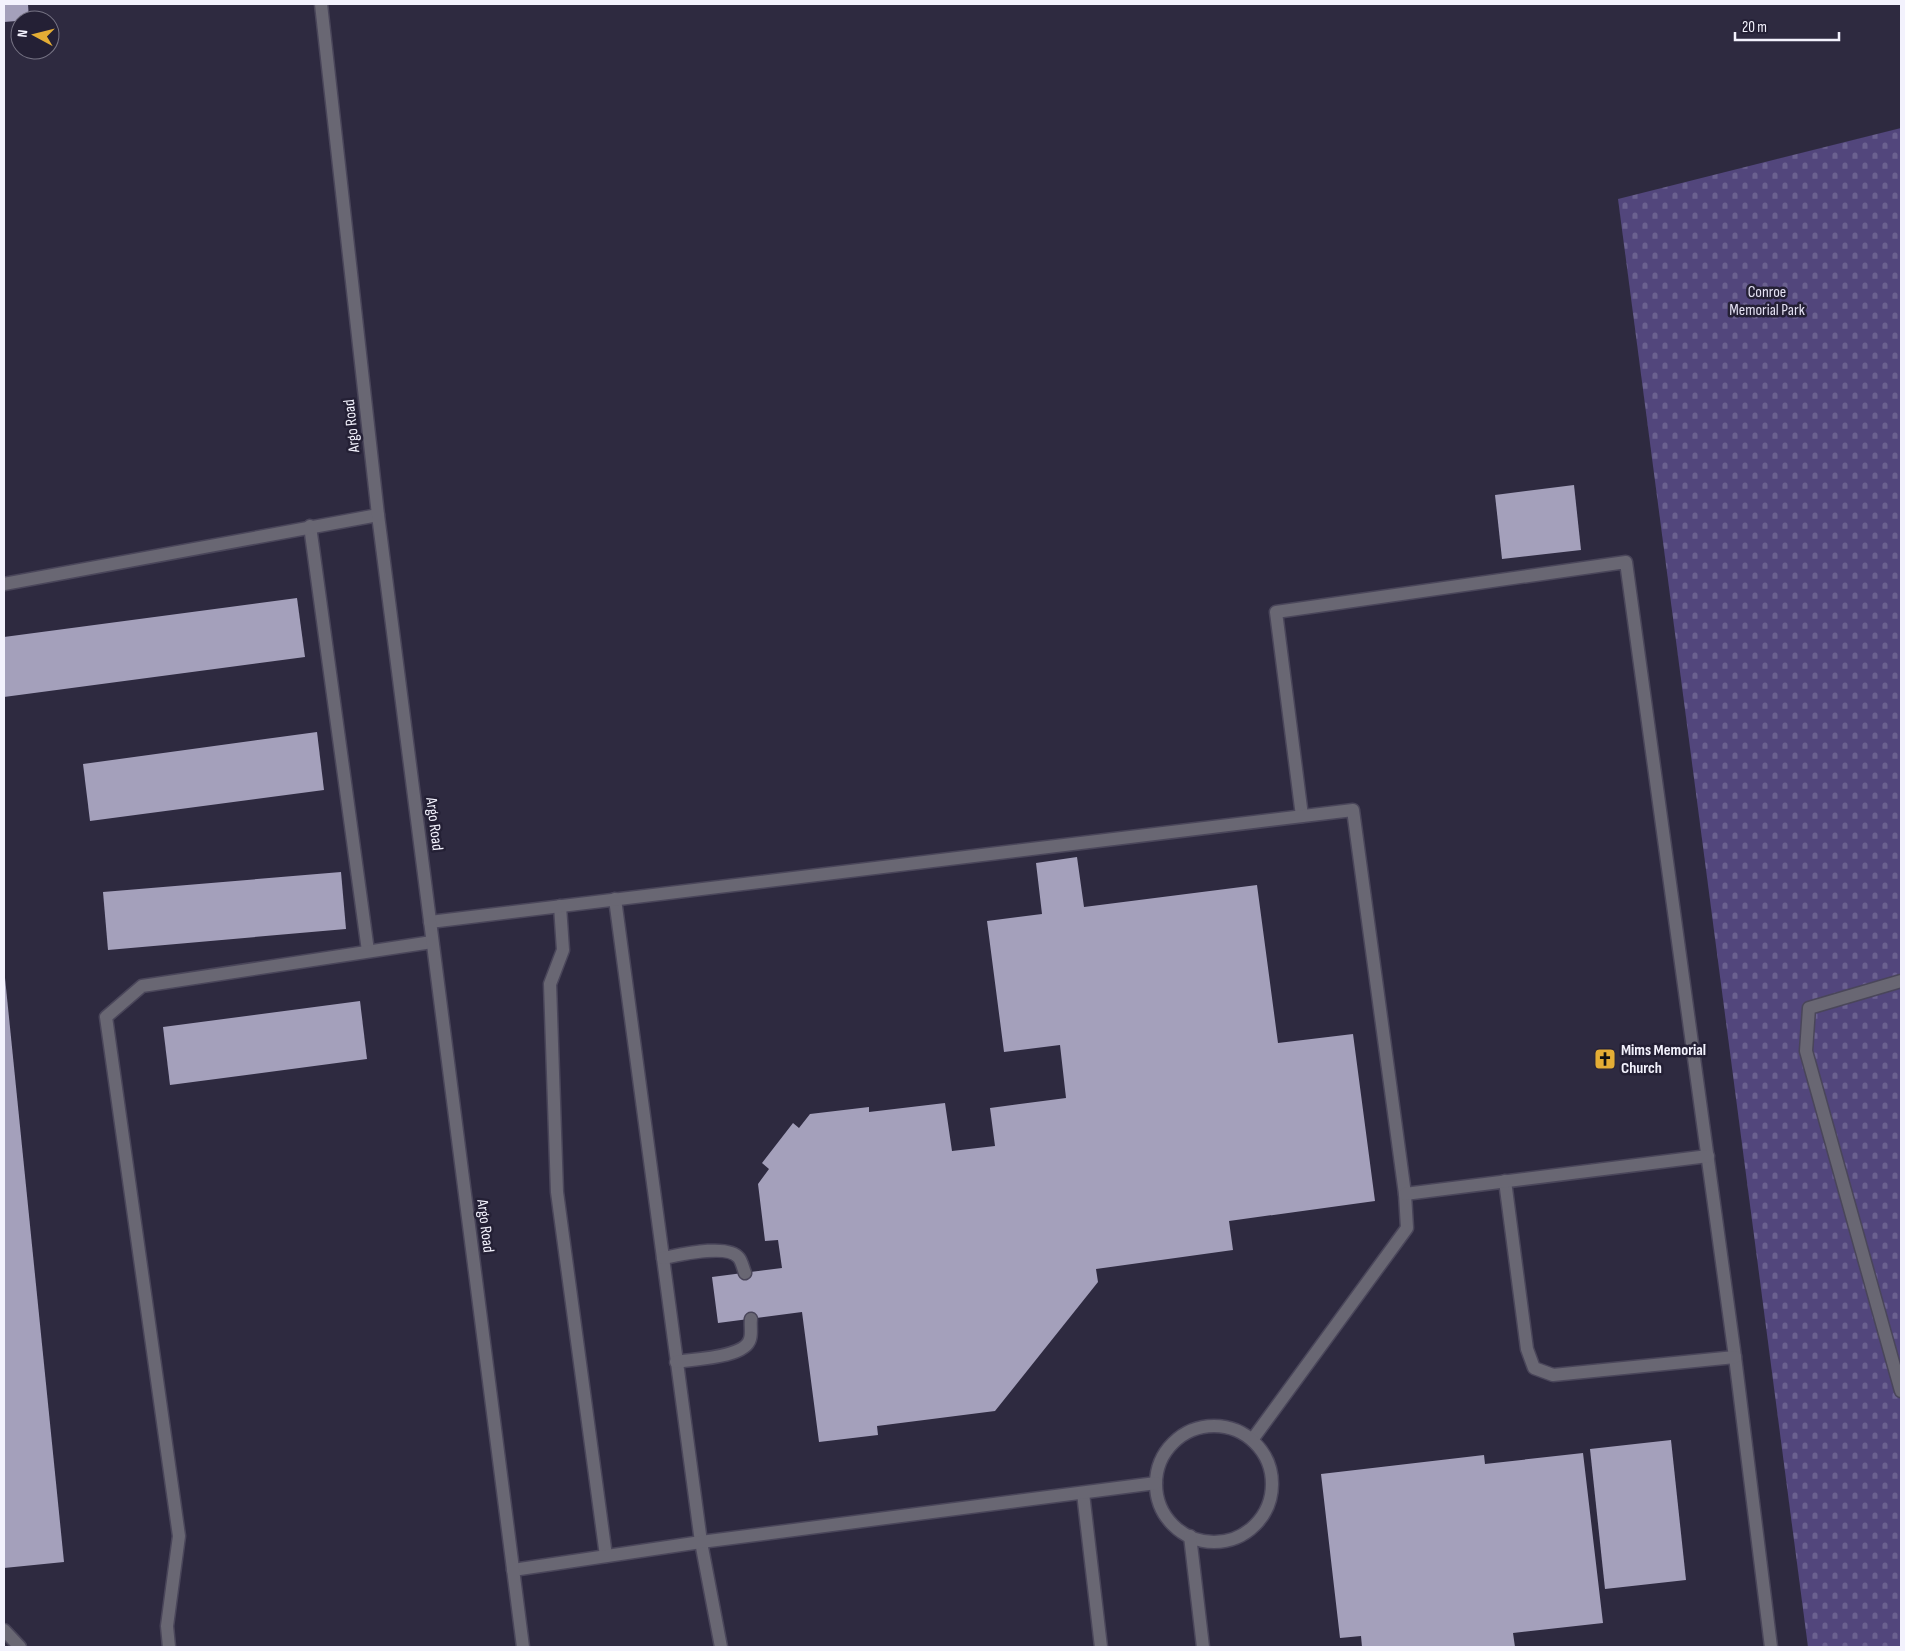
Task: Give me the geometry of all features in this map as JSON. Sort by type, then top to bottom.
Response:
[{"type":"street","name":"Argo Road","points":[[321,4],[378,515],[523,1647]]},
{"type":"street","points":[[4,584],[310,526],[378,515]]},
{"type":"street","points":[[310,526],[368,951]]},
{"type":"street","points":[[1302,816],[1276,612],[1626,562],[1735,1357],[1771,1647]]},
{"type":"street","points":[[430,922],[1353,810],[1408,1228],[1252,1440]]},
{"type":"street","points":[[614,899],[700,1542],[721,1647]]},
{"type":"street","points":[[560,906],[563,950],[550,984],[557,1192],[606,1556]]},
{"type":"street","points":[[169,1647],[167,1626],[179,1536],[106,1016],[142,986],[432,942]]},
{"type":"street","points":[[1901,981],[1809,1008],[1806,1051],[1901,1391]]},
{"type":"street","points":[[1405,1194],[1708,1156]]},
{"type":"street","points":[[1505,1181],[1527,1349],[1534,1368],[1553,1376],[1735,1357]]},
{"type":"street","points":[[662,1258],[716,1250],[729,1252],[738,1257],[745,1273]]},
{"type":"street","points":[[676,1362],[742,1350],[750,1340],[750,1319]]},
{"type":"street","points":[[1205,1426],[1222,1426],[1238,1431],[1252,1440],[1262,1452],[1269,1467],[1271,1484],[1269,1500],[1262,1515],[1251,1528],[1230,1539],[1205,1541],[1190,1536],[1176,1527],[1165,1515],[1158,1500],[1156,1483],[1158,1467],[1165,1452],[1176,1440],[1190,1431],[1205,1426]]},
{"type":"street","points":[[513,1570],[700,1542],[1156,1483]]},
{"type":"street","points":[[1083,1493],[1101,1647]]},
{"type":"street","points":[[1190,1536],[1203,1647]]},
{"type":"street","points":[[4,1630],[20,1647]]},
{"type":"green space","name":"Conroe Memorial Park","points":[[1901,128],[1901,1647],[1808,1647],[1618,199]]},
{"type":"building","points":[[4,4],[28,4],[28,10],[10,10],[10,22],[4,22]]},
{"type":"building","points":[[1574,485],[1581,550],[1502,559],[1495,495]]},
{"type":"building","points":[[297,598],[305,657],[4,697],[4,637]]},
{"type":"building","points":[[317,732],[324,790],[90,821],[83,764]]},
{"type":"building","points":[[1077,857],[1084,907],[1257,885],[1278,1043],[1353,1034],[1375,1201],[1229,1221],[1233,1250],[1096,1269],[1098,1282],[995,1411],[877,1426],[878,1435],[819,1442],[802,1312],[718,1323],[712,1277],[782,1268],[778,1240],[765,1241],[758,1184],[769,1169],[762,1163],[793,1123],[799,1128],[810,1114],[869,1107],[869,1112],[945,1103],[952,1151],[995,1146],[990,1108],[1066,1098],[1060,1045],[1004,1052],[987,921],[1042,914],[1036,863]]},
{"type":"building","points":[[341,872],[346,929],[108,950],[103,892]]},
{"type":"building","points":[[4,968],[64,1562],[4,1568]]},
{"type":"building","points":[[360,1001],[367,1059],[170,1085],[163,1027]]},
{"type":"building","points":[[1671,1440],[1686,1580],[1605,1589],[1590,1449]]},
{"type":"building","points":[[1583,1453],[1603,1623],[1513,1633],[1515,1647],[1362,1647],[1361,1636],[1340,1638],[1321,1474],[1484,1455],[1485,1464]]},
{"type":"place","name":"Mims Memorial Church","points":[[1605,1059]]}]
